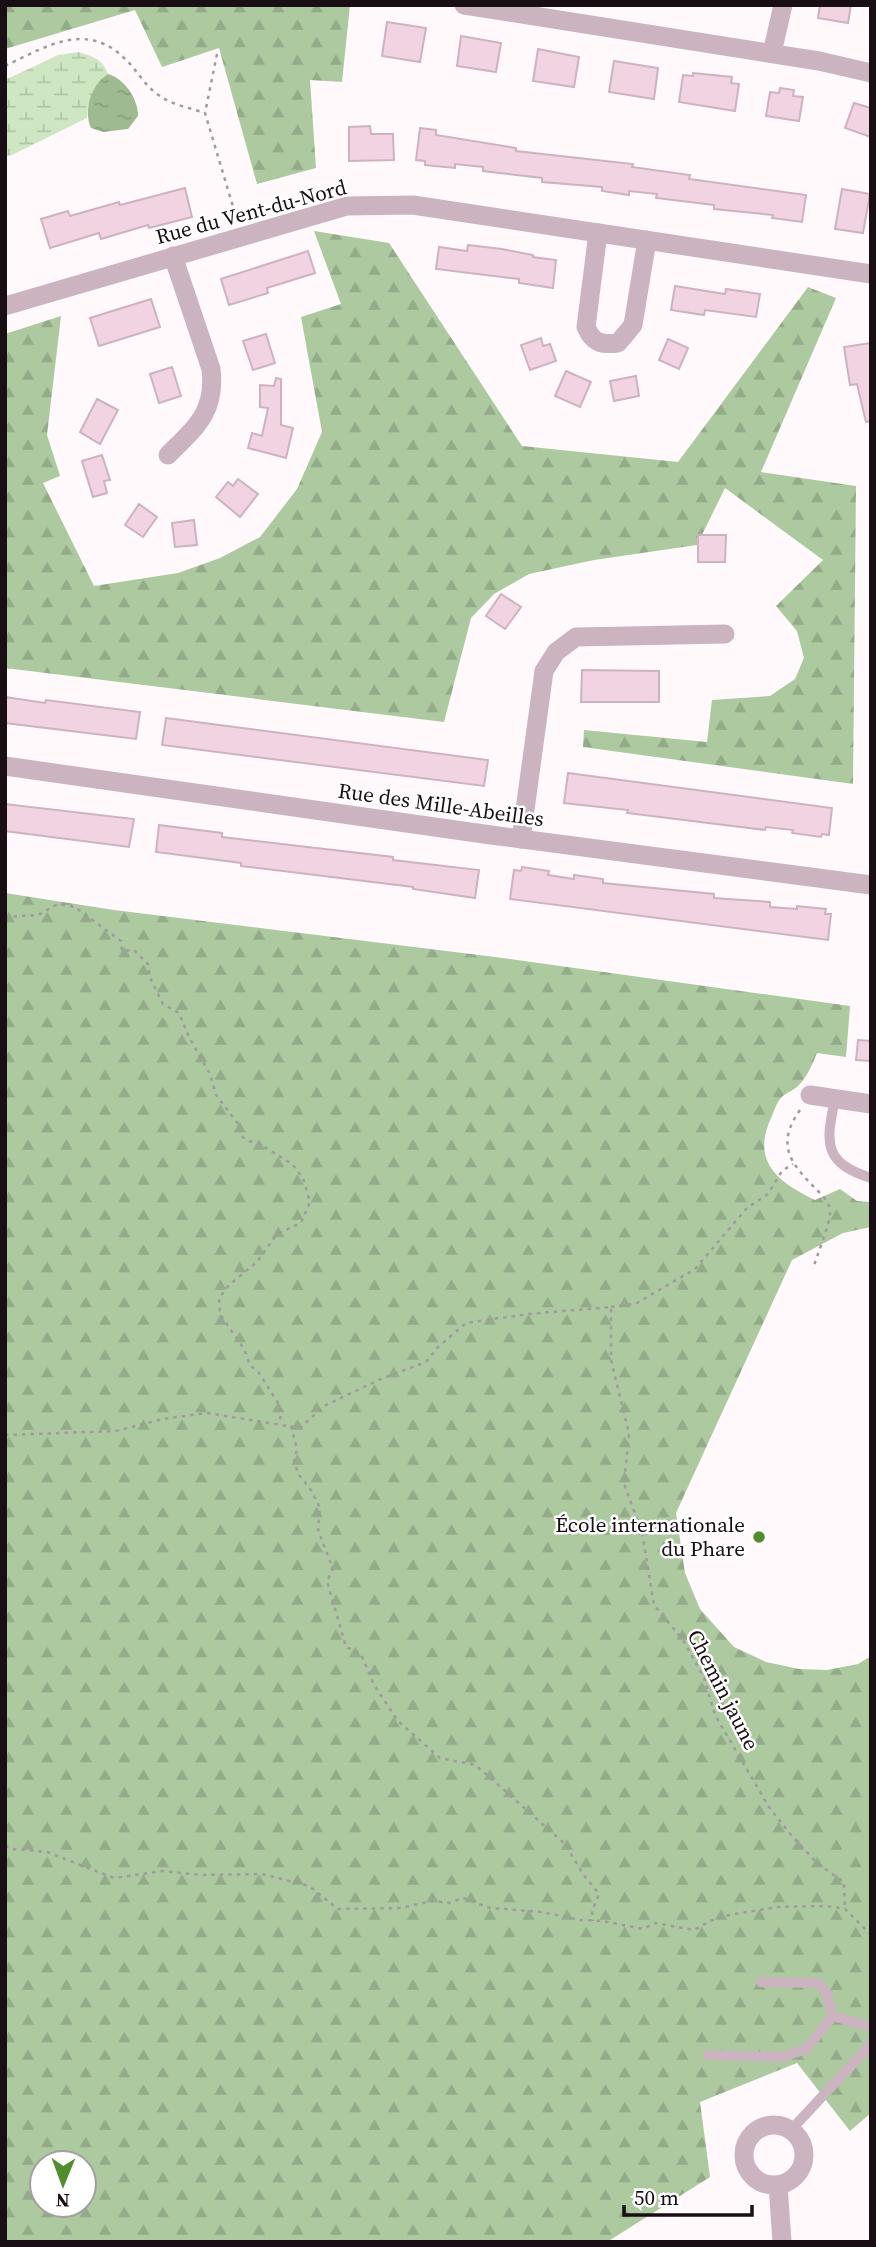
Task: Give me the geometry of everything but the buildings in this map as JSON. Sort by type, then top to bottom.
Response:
[{"type":"street","points":[[466,5],[838,64],[871,73]]},
{"type":"street","points":[[772,53],[783,5]]},
{"type":"street","name":"Rue du Vent-du-Nord","points":[[5,306],[347,206],[391,204],[871,274]]},
{"type":"street","points":[[598,233],[586,327],[591,338],[598,343],[618,343],[633,325],[647,240]]},
{"type":"street","points":[[168,455],[206,414],[211,399],[212,382],[211,369],[173,256]]},
{"type":"street","points":[[521,839],[544,671],[556,652],[576,637],[725,634]]},
{"type":"street","name":"Rue des Mille-Abeilles","points":[[5,766],[871,885]]},
{"type":"street","points":[[810,1095],[871,1104]]},
{"type":"street","points":[[777,2126],[791,2130],[801,2141],[804,2155],[801,2169],[792,2180],[778,2185],[764,2184],[752,2176],[745,2163],[745,2149],[751,2136],[763,2127],[777,2126]]},
{"type":"street","points":[[778,2185],[782,2242]]},
{"type":"lane","points":[[835,1100],[828,1129],[829,1147],[837,1162],[871,1178]]},
{"type":"lane","points":[[761,1982],[818,1983],[826,1992],[833,2017]]},
{"type":"lane","points":[[833,2017],[871,2027]]},
{"type":"lane","points":[[708,2055],[782,2057],[806,2049],[833,2017]]},
{"type":"lane","points":[[791,2130],[871,2044]]},
{"type":"path","points":[[5,66],[67,40],[98,40],[125,58],[149,88],[162,98],[205,113]]},
{"type":"path","points":[[217,54],[205,113],[242,236]]},
{"type":"path","points":[[5,917],[38,915],[58,904],[75,907],[121,942],[122,951],[134,950],[148,964],[150,978],[163,1004],[179,1013],[210,1074],[216,1095],[239,1125],[241,1136],[292,1164],[303,1178],[310,1202],[301,1223],[277,1234],[257,1262],[229,1285],[219,1298],[220,1314],[244,1349],[250,1365],[259,1373],[278,1403],[282,1413],[278,1425]]},
{"type":"path","points":[[810,1095],[790,1125],[786,1143],[793,1164],[825,1198],[831,1212],[813,1269]]},
{"type":"path","points":[[5,1435],[116,1431],[163,1419],[207,1413],[300,1427],[324,1406],[383,1378],[426,1362],[438,1347],[466,1323],[637,1303],[695,1269],[747,1208],[768,1194],[782,1171],[793,1164]]},
{"type":"path","name":"Chemin jaune","points":[[611,1307],[611,1360],[629,1434],[624,1484],[642,1532],[654,1605],[682,1640],[704,1678],[715,1714],[769,1807],[818,1864],[844,1882],[845,1909]]},
{"type":"path","points":[[291,1426],[297,1449],[294,1462],[320,1508],[318,1530],[333,1569],[327,1581],[346,1647],[361,1654],[374,1685],[392,1712],[428,1748],[440,1758],[475,1765],[565,1844],[599,1895],[592,1911],[593,1921]]},
{"type":"path","points":[[5,1846],[47,1852],[114,1878],[163,1871],[200,1875],[262,1874],[309,1886],[338,1909],[401,1909],[432,1901],[449,1903],[463,1898],[490,1908],[542,1912],[643,1929],[655,1923],[694,1930],[729,1915],[778,1908],[827,1906],[845,1909],[871,1935]]},
{"type":"green space","points":[[5,5],[350,5],[342,82],[310,80],[316,168],[257,184],[219,48],[162,67],[135,10],[5,49]]},
{"type":"green space","points":[[78,52],[100,62],[108,74],[104,76],[88,106],[87,118],[5,156],[5,80],[58,55]]},
{"type":"green space","points":[[314,231],[389,243],[522,446],[678,462],[808,287],[836,298],[761,472],[856,486],[853,784],[583,747],[584,730],[707,742],[712,700],[770,696],[795,679],[804,658],[797,631],[776,606],[823,560],[725,488],[697,545],[594,560],[529,574],[494,594],[471,618],[444,722],[5,668],[5,334],[61,316],[47,435],[60,476],[43,483],[94,586],[178,573],[220,558],[260,537],[297,489],[322,432],[301,317],[341,304]]},
{"type":"green space","points":[[5,893],[114,910],[495,957],[850,1006],[846,1057],[817,1053],[801,1082],[778,1102],[766,1133],[764,1147],[766,1159],[780,1178],[815,1200],[840,1189],[857,1201],[871,1202],[871,1227],[843,1233],[792,1260],[676,1513],[685,1573],[700,1609],[734,1647],[766,1662],[799,1669],[827,1670],[858,1664],[871,1656],[871,2113],[850,2131],[797,2063],[700,2102],[710,2177],[607,2242],[5,2242]]},
{"type":"water","points":[[108,74],[125,85],[136,103],[138,116],[128,129],[103,132],[91,128],[88,114],[90,98],[97,84]]},
{"type":"place","name":"École internationale du Phare","points":[[759,1537]]}]
